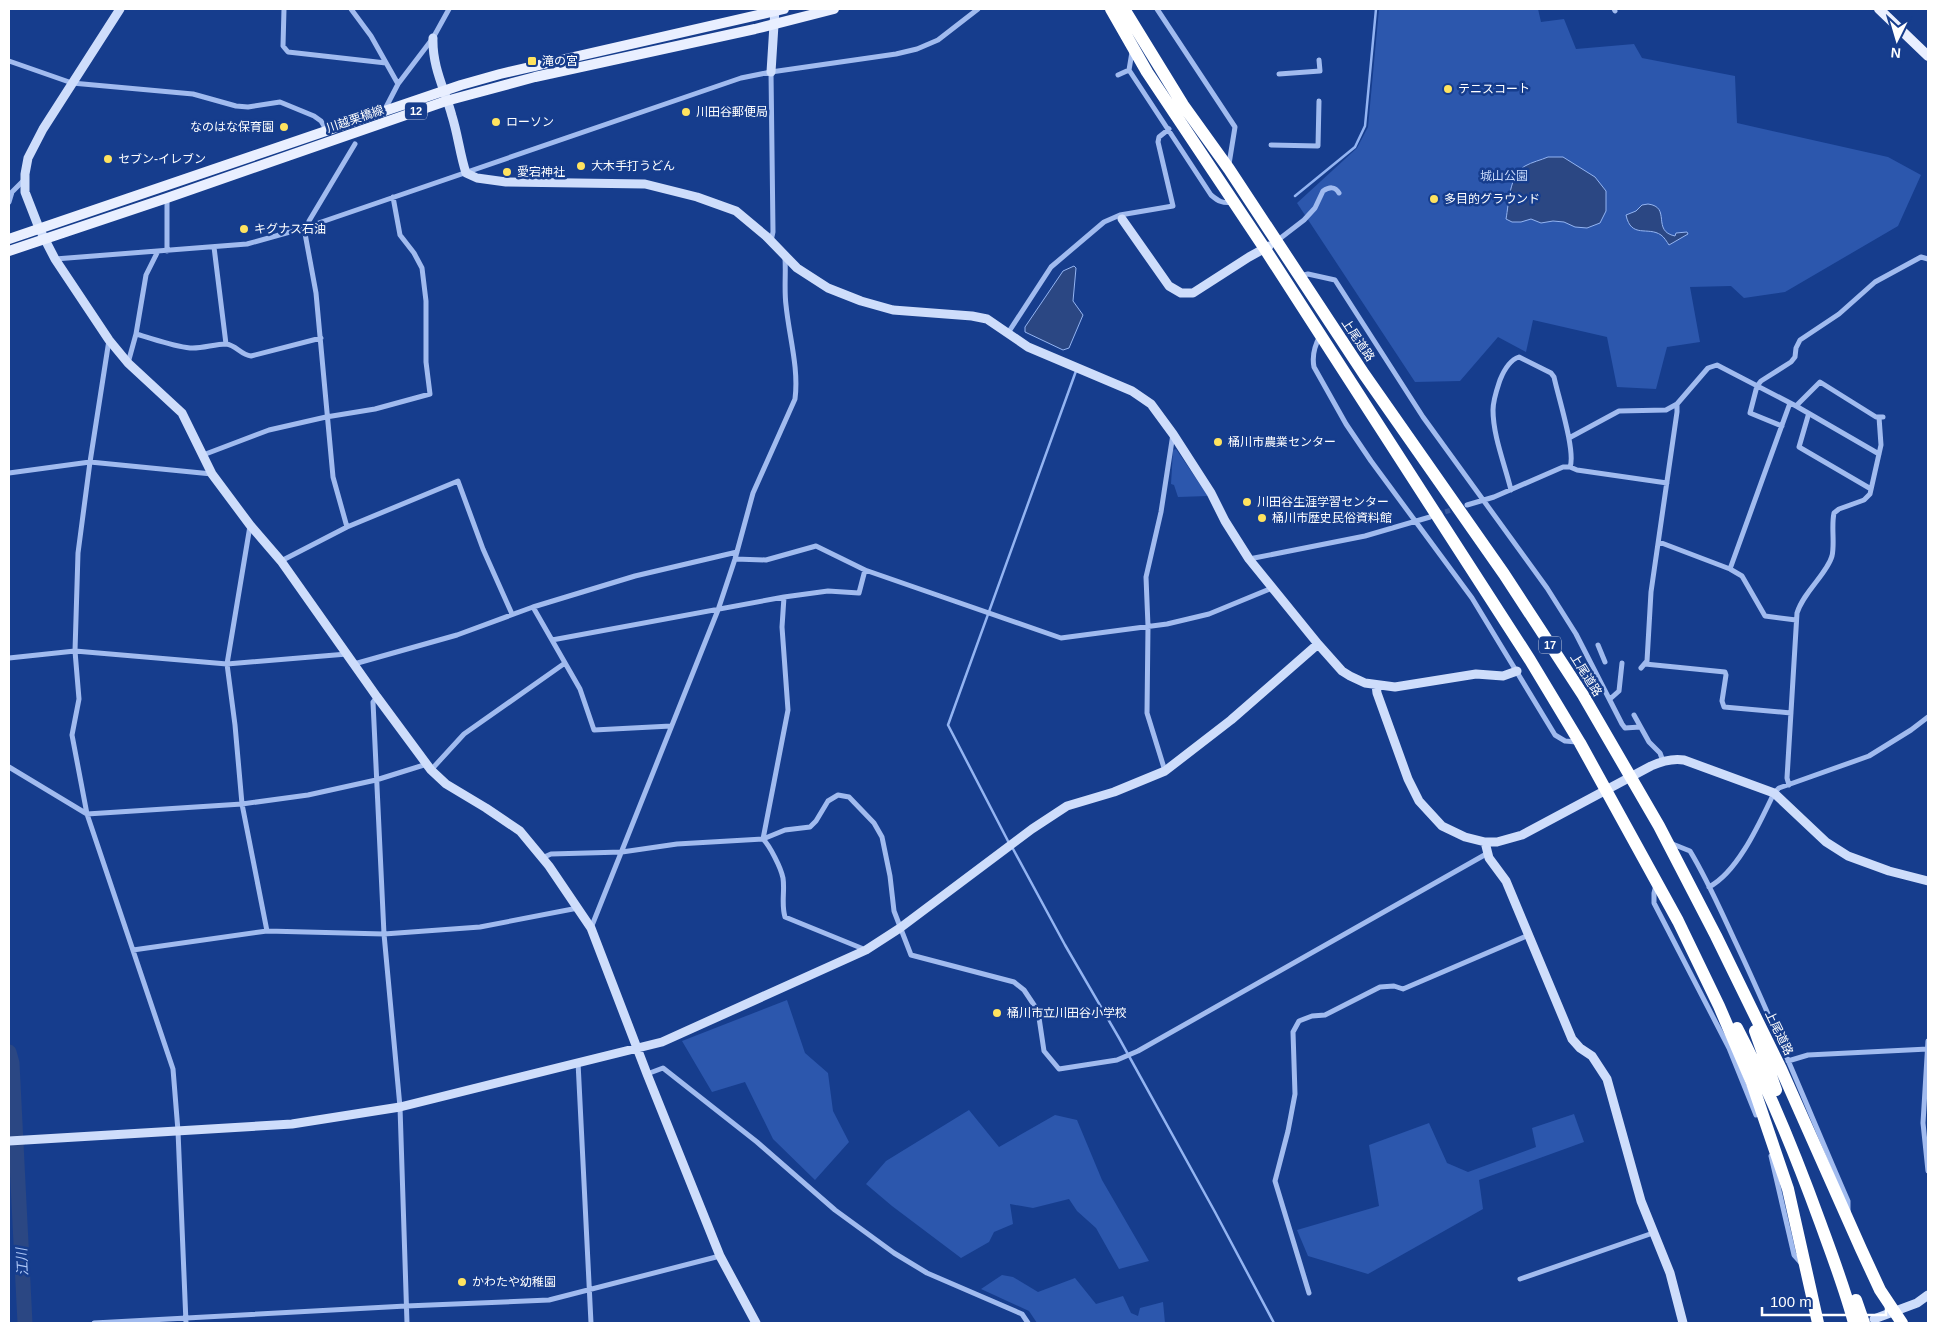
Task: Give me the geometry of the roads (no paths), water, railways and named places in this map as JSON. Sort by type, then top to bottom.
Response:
[{"type":"highway","name":"上尾道路","points":[[1111,9],[1133,49],[1233,202],[1299,276],[1364,374],[1509,582],[1583,696],[1667,842],[1716,936],[1781,1070],[1880,1290],[1902,1323]]},
{"type":"highway","name":"上尾道路","points":[[1124,9],[1183,105],[1229,169],[1320,335],[1428,500],[1580,742],[1678,921],[1719,1006],[1752,1083],[1788,1189],[1818,1323]]},
{"type":"highway","points":[[1678,921],[1719,993],[1768,1090],[1815,1209],[1854,1323]]},
{"type":"highway","points":[[1716,936],[1869,1321]]},
{"type":"main road","name":"川越栗橋線","points":[[9,239],[384,111],[834,9]]},
{"type":"main road","points":[[1879,9],[1928,56]]},
{"type":"main road","name":"川越栗橋線","points":[[9,251],[167,198],[500,74],[778,10]]},
{"type":"street","points":[[120,9],[72,83],[32,148],[28,158],[25,192],[44,240],[109,340],[128,363],[182,413],[212,474],[250,525],[281,561],[429,767],[446,784],[486,808],[520,832],[542,858],[578,908],[591,928],[720,1256],[756,1323]]},
{"type":"street","points":[[284,9],[283,46],[288,52],[386,63]]},
{"type":"street","points":[[351,9],[398,84]]},
{"type":"street","points":[[384,111],[398,84],[433,38],[449,9]]},
{"type":"street","points":[[55,259],[248,244],[307,227],[592,131],[685,96],[741,78],[917,49],[938,40],[978,9]]},
{"type":"street","points":[[1157,9],[1235,127],[1229,169]]},
{"type":"street","points":[[770,241],[773,232],[771,72],[774,24],[778,10]]},
{"type":"street","points":[[433,38],[433,52],[444,96],[454,120],[466,173]]},
{"type":"street","points":[[1133,49],[1129,70],[1211,195],[1226,204],[1233,202]]},
{"type":"street","points":[[9,60],[72,83],[193,94],[236,106],[248,107],[280,102],[314,116],[321,121],[327,131]]},
{"type":"street","points":[[1279,74],[1320,71],[1319,60]]},
{"type":"street","points":[[1118,75],[1129,70]]},
{"type":"street","points":[[1272,145],[1318,146],[1319,101]]},
{"type":"street","points":[[1008,333],[1051,267],[1104,222],[1120,215],[1173,206],[1158,142],[1159,137],[1169,129]]},
{"type":"street","points":[[347,527],[333,476],[326,416],[321,338],[307,227],[355,144]]},
{"type":"street","points":[[466,173],[483,179],[506,182],[627,182],[659,186],[736,211],[797,268],[828,288],[861,301],[893,310],[972,316],[987,319],[1028,347],[1107,380],[1140,396],[1151,404],[1211,493],[1225,521],[1249,559],[1342,671],[1350,676],[1376,685],[1395,687],[1476,674],[1503,676],[1517,671]]},
{"type":"street","points":[[9,202],[12,192],[25,180]]},
{"type":"street","points":[[1122,219],[1166,282],[1173,289],[1188,294],[1197,291],[1249,256],[1270,245],[1304,220],[1315,208],[1323,191],[1335,188],[1339,193]]},
{"type":"street","points":[[203,454],[269,430],[326,416],[375,409],[430,394],[426,362],[426,301],[422,268],[414,253],[400,235],[393,197]]},
{"type":"street","points":[[167,198],[167,250]]},
{"type":"street","points":[[214,247],[226,344]]},
{"type":"street","points":[[128,363],[136,334],[146,275],[158,251]]},
{"type":"street","points":[[1782,426],[1750,413],[1757,386],[1761,381],[1791,362],[1795,357],[1796,348],[1800,340],[1839,314],[1875,282],[1921,257],[1928,259]]},
{"type":"street","points":[[591,928],[718,610],[735,559],[753,493],[795,400],[797,389],[786,304],[786,258]]},
{"type":"street","points":[[1299,276],[1308,274],[1335,280],[1423,417],[1547,588],[1576,634],[1625,728],[1640,727]]},
{"type":"street","points":[[136,334],[188,348],[203,348],[226,344],[234,347],[245,356],[321,338]]},
{"type":"street","points":[[1320,335],[1313,362],[1318,375],[1346,424],[1371,461],[1460,580],[1555,735],[1565,741],[1580,742]]},
{"type":"street","points":[[109,340],[78,553],[75,651],[79,699],[72,735],[87,814],[173,1069],[178,1131],[186,1320]]},
{"type":"street","points":[[1511,490],[1493,410],[1493,402],[1504,372],[1513,359],[1520,356],[1551,373],[1554,378],[1569,438],[1572,462],[1570,467]]},
{"type":"street","points":[[1569,438],[1619,411],[1666,410],[1677,404],[1708,368],[1718,365],[1793,404],[1879,454]]},
{"type":"street","points":[[1730,569],[1782,426],[1793,404],[1820,382],[1881,417],[1881,445],[1870,494],[1864,500],[1839,509],[1834,513],[1832,556],[1800,603],[1796,620],[1787,778],[1789,785]]},
{"type":"street","points":[[1677,404],[1678,412],[1651,592],[1643,666],[1725,672],[1722,702],[1724,707],[1791,713]]},
{"type":"street","points":[[1810,414],[1799,447],[1871,489]]},
{"type":"street","points":[[1165,771],[1148,713],[1146,577],[1160,512],[1169,448],[1173,434]]},
{"type":"street","points":[[9,473],[90,462],[212,474]]},
{"type":"street","points":[[1468,505],[1511,490],[1563,467],[1667,483]]},
{"type":"street","points":[[281,561],[347,527],[458,481],[483,549],[512,614]]},
{"type":"street","points":[[1249,559],[1365,536],[1430,517]]},
{"type":"street","points":[[250,525],[227,664],[236,725],[242,804],[267,930]]},
{"type":"street","points":[[1659,542],[1730,569],[1745,580],[1765,616],[1796,620]]},
{"type":"street","points":[[735,559],[766,560],[816,546],[864,570],[1061,638],[1168,624],[1209,614],[1272,588]]},
{"type":"street","points":[[354,664],[457,635],[533,606],[635,576],[737,552]]},
{"type":"street","points":[[552,640],[784,597],[828,591],[859,593],[864,570]]},
{"type":"street","points":[[764,839],[788,710],[782,627],[784,597]]},
{"type":"street","points":[[533,606],[580,689],[594,730],[671,726]]},
{"type":"street","points":[[9,1141],[292,1124],[400,1106],[662,1042],[866,950],[900,928],[1032,829],[1067,806],[1114,792],[1165,771],[1231,720],[1318,644]]},
{"type":"street","points":[[1598,645],[1605,662]]},
{"type":"street","points":[[9,658],[75,651],[227,664],[347,654]]},
{"type":"street","points":[[9,767],[87,814],[242,804],[308,795],[429,767],[464,734],[565,663]]},
{"type":"street","points":[[1610,699],[1619,691],[1622,663]]},
{"type":"street","points":[[1376,685],[1408,779],[1419,801],[1442,826],[1466,837],[1485,842],[1498,842],[1522,835],[1663,761],[1675,759],[1684,760],[1774,793],[1826,842],[1848,856],[1889,871],[1928,881]]},
{"type":"street","points":[[377,697],[373,702],[376,780],[384,934],[400,1106],[407,1323]]},
{"type":"street","points":[[1634,715],[1649,742],[1660,753],[1663,761]]},
{"type":"street","points":[[1709,887],[1722,879],[1737,860],[1774,793],[1779,788],[1869,756],[1928,717]]},
{"type":"street","points":[[542,858],[551,854],[622,852],[677,844],[764,839],[784,830],[810,827],[816,821],[828,801],[838,795],[849,798],[874,822],[882,837],[890,876],[894,911],[911,955],[1014,982],[1024,990],[1038,1011],[1044,1051],[1060,1069],[1064,1069],[1117,1060],[1138,1051],[1488,853]]},
{"type":"street","points":[[764,839],[768,843],[782,877],[785,917],[866,950]]},
{"type":"street","points":[[1485,842],[1488,853],[1506,881],[1572,1039],[1598,1064],[1607,1080],[1630,1165],[1653,1233],[1670,1273],[1683,1323]]},
{"type":"street","points":[[1667,842],[1690,851],[1709,887],[1764,1002],[1848,1201],[1847,1216]]},
{"type":"street","points":[[1657,882],[1654,903],[1729,1048],[1772,1160],[1794,1255],[1806,1268]]},
{"type":"street","points":[[133,950],[267,930],[384,934],[480,927],[578,908]]},
{"type":"street","points":[[1309,1293],[1275,1181],[1295,1094],[1293,1032],[1299,1021],[1312,1016],[1324,1015],[1380,987],[1394,986],[1403,990],[1529,935]]},
{"type":"street","points":[[1928,1041],[1923,1123],[1928,1171]]},
{"type":"street","points":[[1788,1061],[1808,1055],[1928,1049]]},
{"type":"street","points":[[578,1062],[591,1323]]},
{"type":"street","points":[[647,1074],[663,1068],[756,1142],[835,1210],[894,1253],[927,1273],[1022,1314],[1028,1323]]},
{"type":"street","points":[[1520,1279],[1653,1233]]},
{"type":"street","points":[[94,1323],[186,1320],[406,1306],[549,1300],[720,1256]]},
{"type":"street","points":[[1869,1321],[1895,1312],[1928,1295]]},
{"type":"waterway","points":[[1295,196],[1355,147],[1365,126],[1376,9]]},
{"type":"waterway","points":[[1009,843],[948,725],[1076,371]]},
{"type":"waterway","points":[[1012,847],[1215,1212],[1274,1323]]},
{"type":"waterway","name":"江川","points":[[9,1052],[12,1063],[25,1323]]},
{"type":"tunnel","points":[[1438,514],[1458,508]]},
{"type":"place","name":"滝の宮","points":[[532,61]]},
{"type":"place","name":"テニスコート","points":[[1448,89]]},
{"type":"place","name":"川田谷郵便局","points":[[686,112]]},
{"type":"place","name":"ローソン","points":[[496,122]]},
{"type":"place","name":"なのはな保育園","points":[[284,127]]},
{"type":"place","name":"セブン-イレブン","points":[[108,159]]},
{"type":"place","name":"大木手打うどん","points":[[581,166]]},
{"type":"place","name":"愛宕神社","points":[[507,172]]},
{"type":"place","name":"多目的グラウンド","points":[[1434,199]]},
{"type":"place","name":"キグナス石油","points":[[244,229]]},
{"type":"place","name":"桶川市農業センター","points":[[1218,442]]},
{"type":"place","name":"川田谷生涯学習センター","points":[[1247,502]]},
{"type":"place","name":"桶川市歴史民俗資料館","points":[[1262,518]]},
{"type":"place","name":"桶川市立川田谷小学校","points":[[997,1013]]},
{"type":"place","name":"かわたや幼稚園","points":[[462,1282]]},
{"type":"park label","name":"城山公園","points":[[1504,176]]}]
